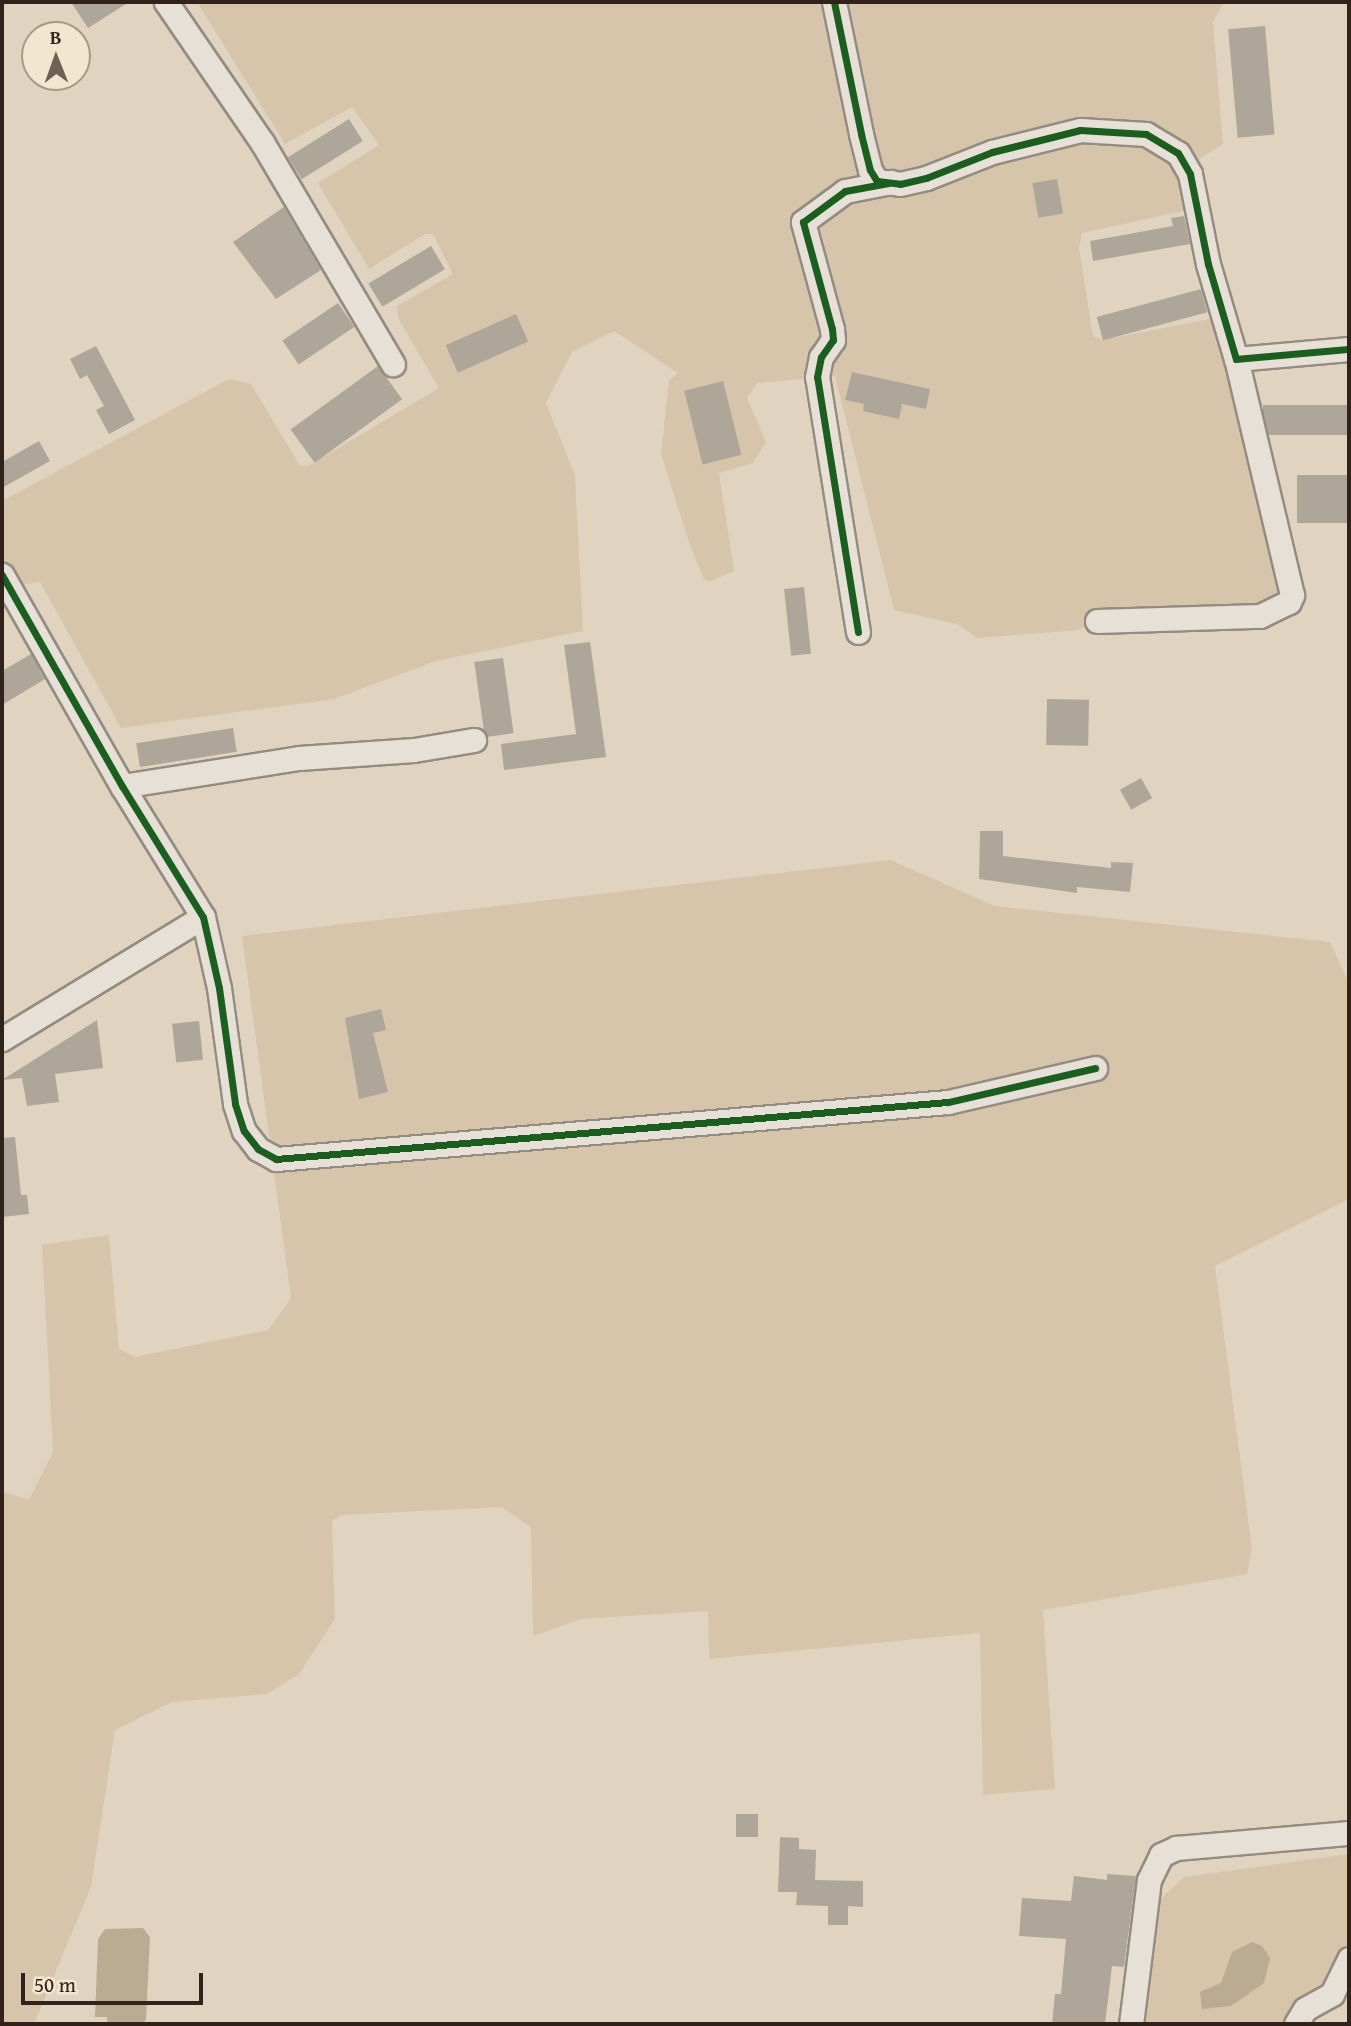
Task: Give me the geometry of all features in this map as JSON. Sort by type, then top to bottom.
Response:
[{"type":"street","points":[[166,2],[262,142],[393,364]]},
{"type":"street","points":[[834,2],[870,170],[877,181],[891,183]]},
{"type":"street","points":[[858,632],[817,377],[821,357],[833,340],[832,329],[803,222],[845,191],[926,178],[992,152],[1080,131],[1137,133],[1166,143],[1178,153],[1190,174],[1208,264],[1237,359],[1292,595],[1289,602],[1260,616],[1097,621]]},
{"type":"street","points":[[1237,359],[1349,349]]},
{"type":"street","points":[[2,575],[122,786],[203,917],[235,1104],[244,1131],[258,1149],[276,1159],[948,1102],[1095,1068]]},
{"type":"street","points":[[122,786],[299,758],[414,750],[474,740]]},
{"type":"street","points":[[2,1039],[203,917]]},
{"type":"street","points":[[1131,2024],[1149,1880],[1160,1855],[1176,1848],[1349,1833]]},
{"type":"street","points":[[1296,2024],[1305,2009],[1332,1994],[1349,1959]]},
{"type":"shaded area","points":[[197,2],[1224,2],[1213,22],[1223,144],[1178,173],[1188,210],[1082,233],[1079,248],[1093,336],[1102,340],[1209,319],[1220,324],[1285,591],[1281,603],[1096,618],[1079,630],[977,638],[957,624],[894,610],[835,376],[757,383],[747,398],[766,442],[753,463],[719,473],[734,571],[709,582],[703,578],[688,539],[661,454],[669,380],[678,373],[614,331],[572,352],[546,403],[575,475],[583,631],[436,661],[334,699],[121,728],[40,582],[2,588],[2,501],[229,379],[251,384],[300,466],[308,466],[439,388],[398,318],[397,306],[453,274],[433,234],[425,234],[369,269],[318,183],[379,145],[352,107],[285,144]]},
{"type":"shaded area","points":[[890,860],[995,906],[1330,942],[1349,983],[1349,1199],[1215,1266],[1252,1549],[1247,1574],[1043,1610],[1055,1789],[983,1795],[980,1633],[709,1659],[708,1611],[581,1619],[533,1636],[531,1527],[501,1507],[342,1515],[332,1521],[335,1619],[299,1674],[267,1694],[172,1702],[115,1730],[91,1887],[34,2024],[2,2024],[2,1491],[29,1500],[53,1452],[42,1245],[109,1235],[119,1349],[135,1357],[268,1330],[291,1298],[242,936]]},
{"type":"shaded area","points":[[1349,1854],[1349,1946],[1339,1980],[1289,2024],[1135,2024],[1153,1906],[1184,1877]]},
{"type":"shaded area","points":[[143,1928],[150,1937],[146,2020],[141,2024],[107,2024],[107,2017],[95,2017],[98,1939],[105,1929]]},
{"type":"shaded area","points":[[1252,1942],[1262,1946],[1270,1958],[1264,1983],[1231,2006],[1202,2009],[1200,1992],[1221,1983],[1232,1952]]},
{"type":"building","points":[[71,2],[129,2],[91,26],[91,21],[83,21]]},
{"type":"building","points":[[1265,26],[1274,135],[1238,138],[1228,29]]},
{"type":"building","points":[[349,119],[363,141],[302,179],[288,157]]},
{"type":"building","points":[[1057,179],[1063,213],[1038,218],[1032,183]]},
{"type":"building","points":[[284,207],[321,270],[276,299],[233,242]]},
{"type":"building","points":[[1184,216],[1190,244],[1093,261],[1090,241],[1173,226],[1171,218]]},
{"type":"building","points":[[431,246],[445,269],[382,307],[368,284]]},
{"type":"building","points":[[1201,289],[1207,312],[1103,340],[1097,317]]},
{"type":"building","points":[[338,303],[354,327],[299,365],[282,340]]},
{"type":"building","points":[[516,314],[528,341],[458,373],[446,345]]},
{"type":"building","points":[[96,346],[135,420],[109,434],[96,410],[104,406],[87,375],[80,379],[70,359]]},
{"type":"building","points":[[378,366],[402,399],[315,463],[291,429]]},
{"type":"building","points":[[852,372],[930,389],[926,409],[902,404],[899,419],[863,411],[864,404],[845,400]]},
{"type":"building","points":[[723,381],[741,455],[703,464],[684,391]]},
{"type":"building","points":[[1263,405],[1349,405],[1349,435],[1263,435]]},
{"type":"building","points":[[39,441],[50,461],[2,488],[2,462]]},
{"type":"building","points":[[1297,475],[1349,475],[1349,523],[1297,523]]},
{"type":"building","points":[[804,587],[811,654],[791,656],[784,589]]},
{"type":"building","points":[[590,642],[606,757],[504,770],[501,744],[576,734],[564,645]]},
{"type":"building","points":[[31,654],[45,679],[2,705],[2,671]]},
{"type":"building","points":[[503,658],[514,733],[485,737],[474,662]]},
{"type":"building","points":[[1047,699],[1089,700],[1088,746],[1046,745]]},
{"type":"building","points":[[233,728],[237,752],[140,767],[136,743]]},
{"type":"building","points":[[1141,778],[1152,798],[1131,810],[1120,790]]},
{"type":"building","points":[[980,831],[1003,831],[1003,856],[1111,868],[1111,862],[1133,863],[1130,892],[1077,887],[1077,893],[979,879]]},
{"type":"building","points":[[381,1009],[386,1030],[373,1033],[388,1092],[359,1099],[345,1018]]},
{"type":"building","points":[[97,1020],[103,1068],[55,1074],[59,1102],[27,1106],[22,1078],[2,1080]]},
{"type":"building","points":[[199,1021],[203,1060],[176,1063],[172,1024]]},
{"type":"building","points":[[15,1137],[21,1195],[27,1195],[29,1214],[2,1217],[2,1138]]},
{"type":"building","points":[[736,1814],[758,1814],[758,1837],[736,1837]]},
{"type":"building","points":[[780,1837],[799,1838],[799,1849],[816,1850],[815,1880],[863,1881],[863,1907],[848,1906],[848,1925],[828,1925],[828,1906],[796,1905],[797,1892],[778,1892]]},
{"type":"building","points":[[1107,1874],[1136,1876],[1124,1967],[1112,1966],[1105,2024],[1052,2024],[1055,1994],[1061,1994],[1066,1939],[1019,1936],[1022,1898],[1071,1901],[1074,1876],[1107,1880]]},
{"type":"cycle path","points":[[834,2],[861,134],[870,170],[877,181],[900,184],[926,178],[992,152],[1080,130],[1146,134],[1178,153],[1190,174],[1208,264],[1236,359],[1349,349]]},
{"type":"cycle path","points":[[858,632],[817,377],[821,357],[833,340],[832,329],[803,222],[845,191],[888,183]]},
{"type":"cycle path","points":[[2,575],[122,786],[203,917],[219,988],[235,1104],[244,1131],[258,1149],[276,1159],[948,1102],[1095,1068]]}]
